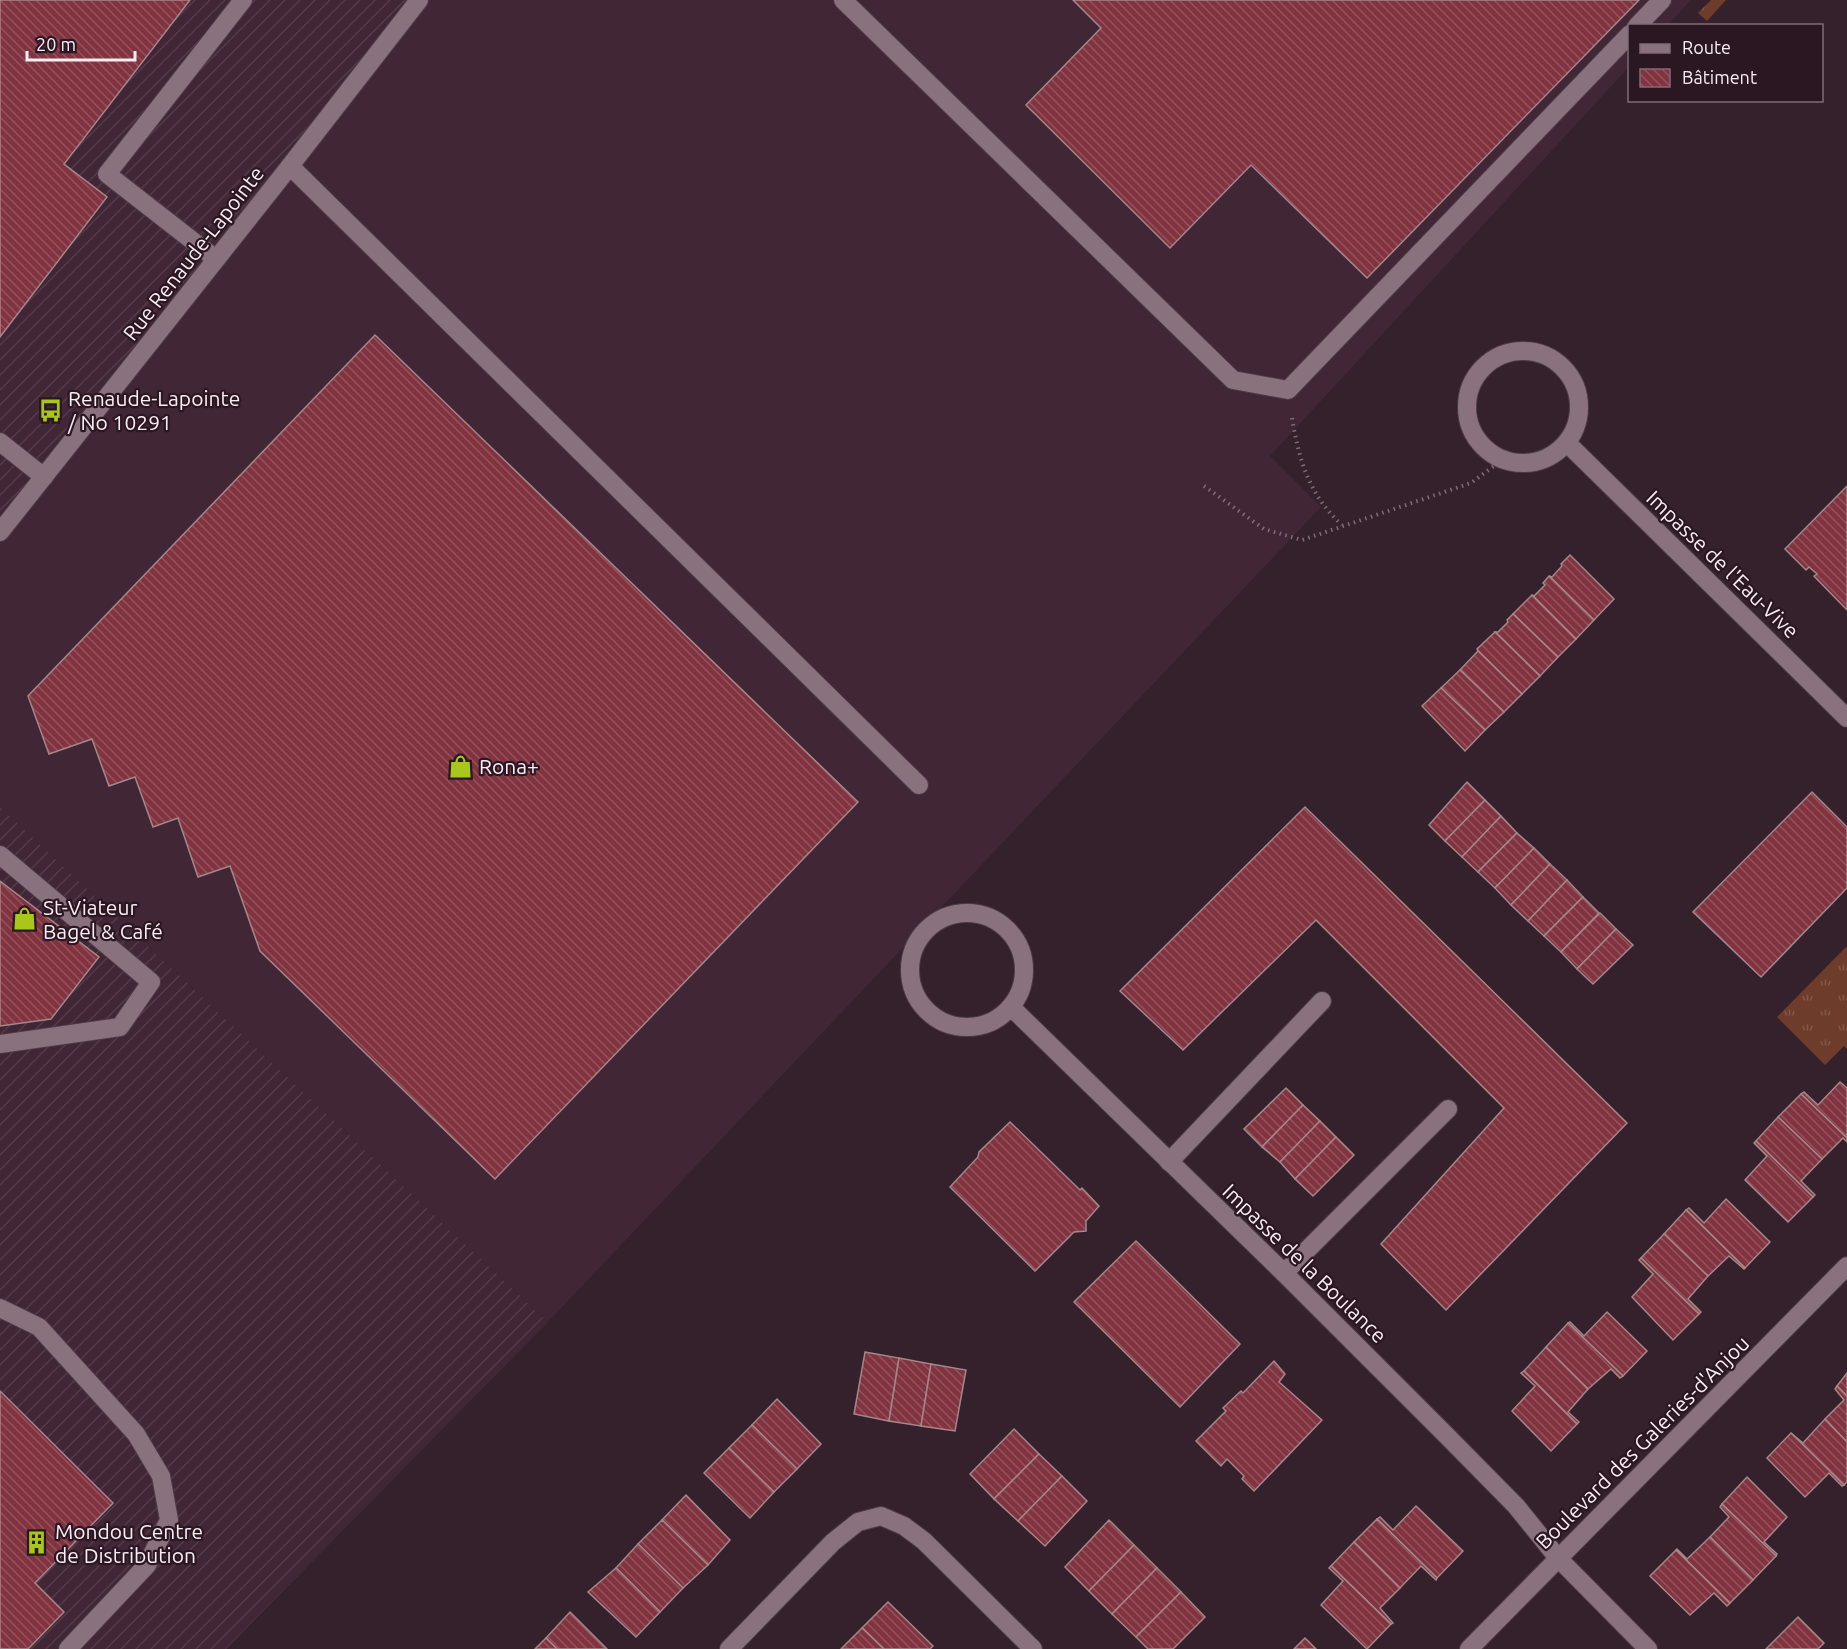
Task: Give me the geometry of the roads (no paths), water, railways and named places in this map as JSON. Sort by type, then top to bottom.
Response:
[{"type":"street","points":[[216,259],[106,174],[243,0]]},
{"type":"street","name":"Rue Renaude-Lapointe","points":[[0,532],[419,0]]},
{"type":"street","points":[[843,0],[1233,380],[1288,390],[1628,35]]},
{"type":"street","points":[[1639,24],[1662,0]]},
{"type":"street","points":[[290,166],[919,785]]},
{"type":"street","points":[[1514,351],[1534,352],[1552,358],[1567,371],[1576,388],[1580,407],[1577,426],[1567,443],[1554,454],[1537,462],[1520,464],[1502,460],[1487,450],[1475,437],[1468,420],[1467,403],[1471,385],[1481,370],[1496,358],[1514,351]]},
{"type":"street","points":[[0,442],[44,477]]},
{"type":"street","name":"Impasse de l'Eau-Vive","points":[[1567,443],[1847,718]]},
{"type":"street","points":[[0,855],[151,981],[120,1027],[0,1044]]},
{"type":"street","points":[[970,912],[988,916],[1004,925],[1020,947],[1025,974],[1021,992],[1011,1007],[996,1020],[978,1027],[958,1027],[939,1021],[924,1009],[914,992],[909,973],[912,953],[921,935],[935,922],[952,914],[970,912]]},
{"type":"street","points":[[1169,1162],[1322,1001]]},
{"type":"street","name":"Impasse de la Boulance","points":[[1011,1007],[1284,1273],[1516,1506],[1558,1558],[1648,1649]]},
{"type":"street","points":[[1284,1273],[1448,1109]]},
{"type":"street","name":"Boulevard des Galeries-d'Anjou","points":[[1469,1649],[1847,1266]]},
{"type":"street","points":[[0,1308],[39,1327],[136,1434],[162,1476],[169,1520],[147,1565],[68,1649]]},
{"type":"street","points":[[729,1649],[833,1542],[858,1522],[881,1516],[904,1526],[924,1542],[1033,1649]]},
{"type":"place","name":"Renaude-Lapointe / No 10291","points":[[50,410]]},
{"type":"place","name":"Rona+","points":[[461,766]]},
{"type":"place","name":"St-Viateur Bagel & Café","points":[[25,919]]},
{"type":"place","name":"Mondou Centre de Distribution","points":[[37,1543]]}]
